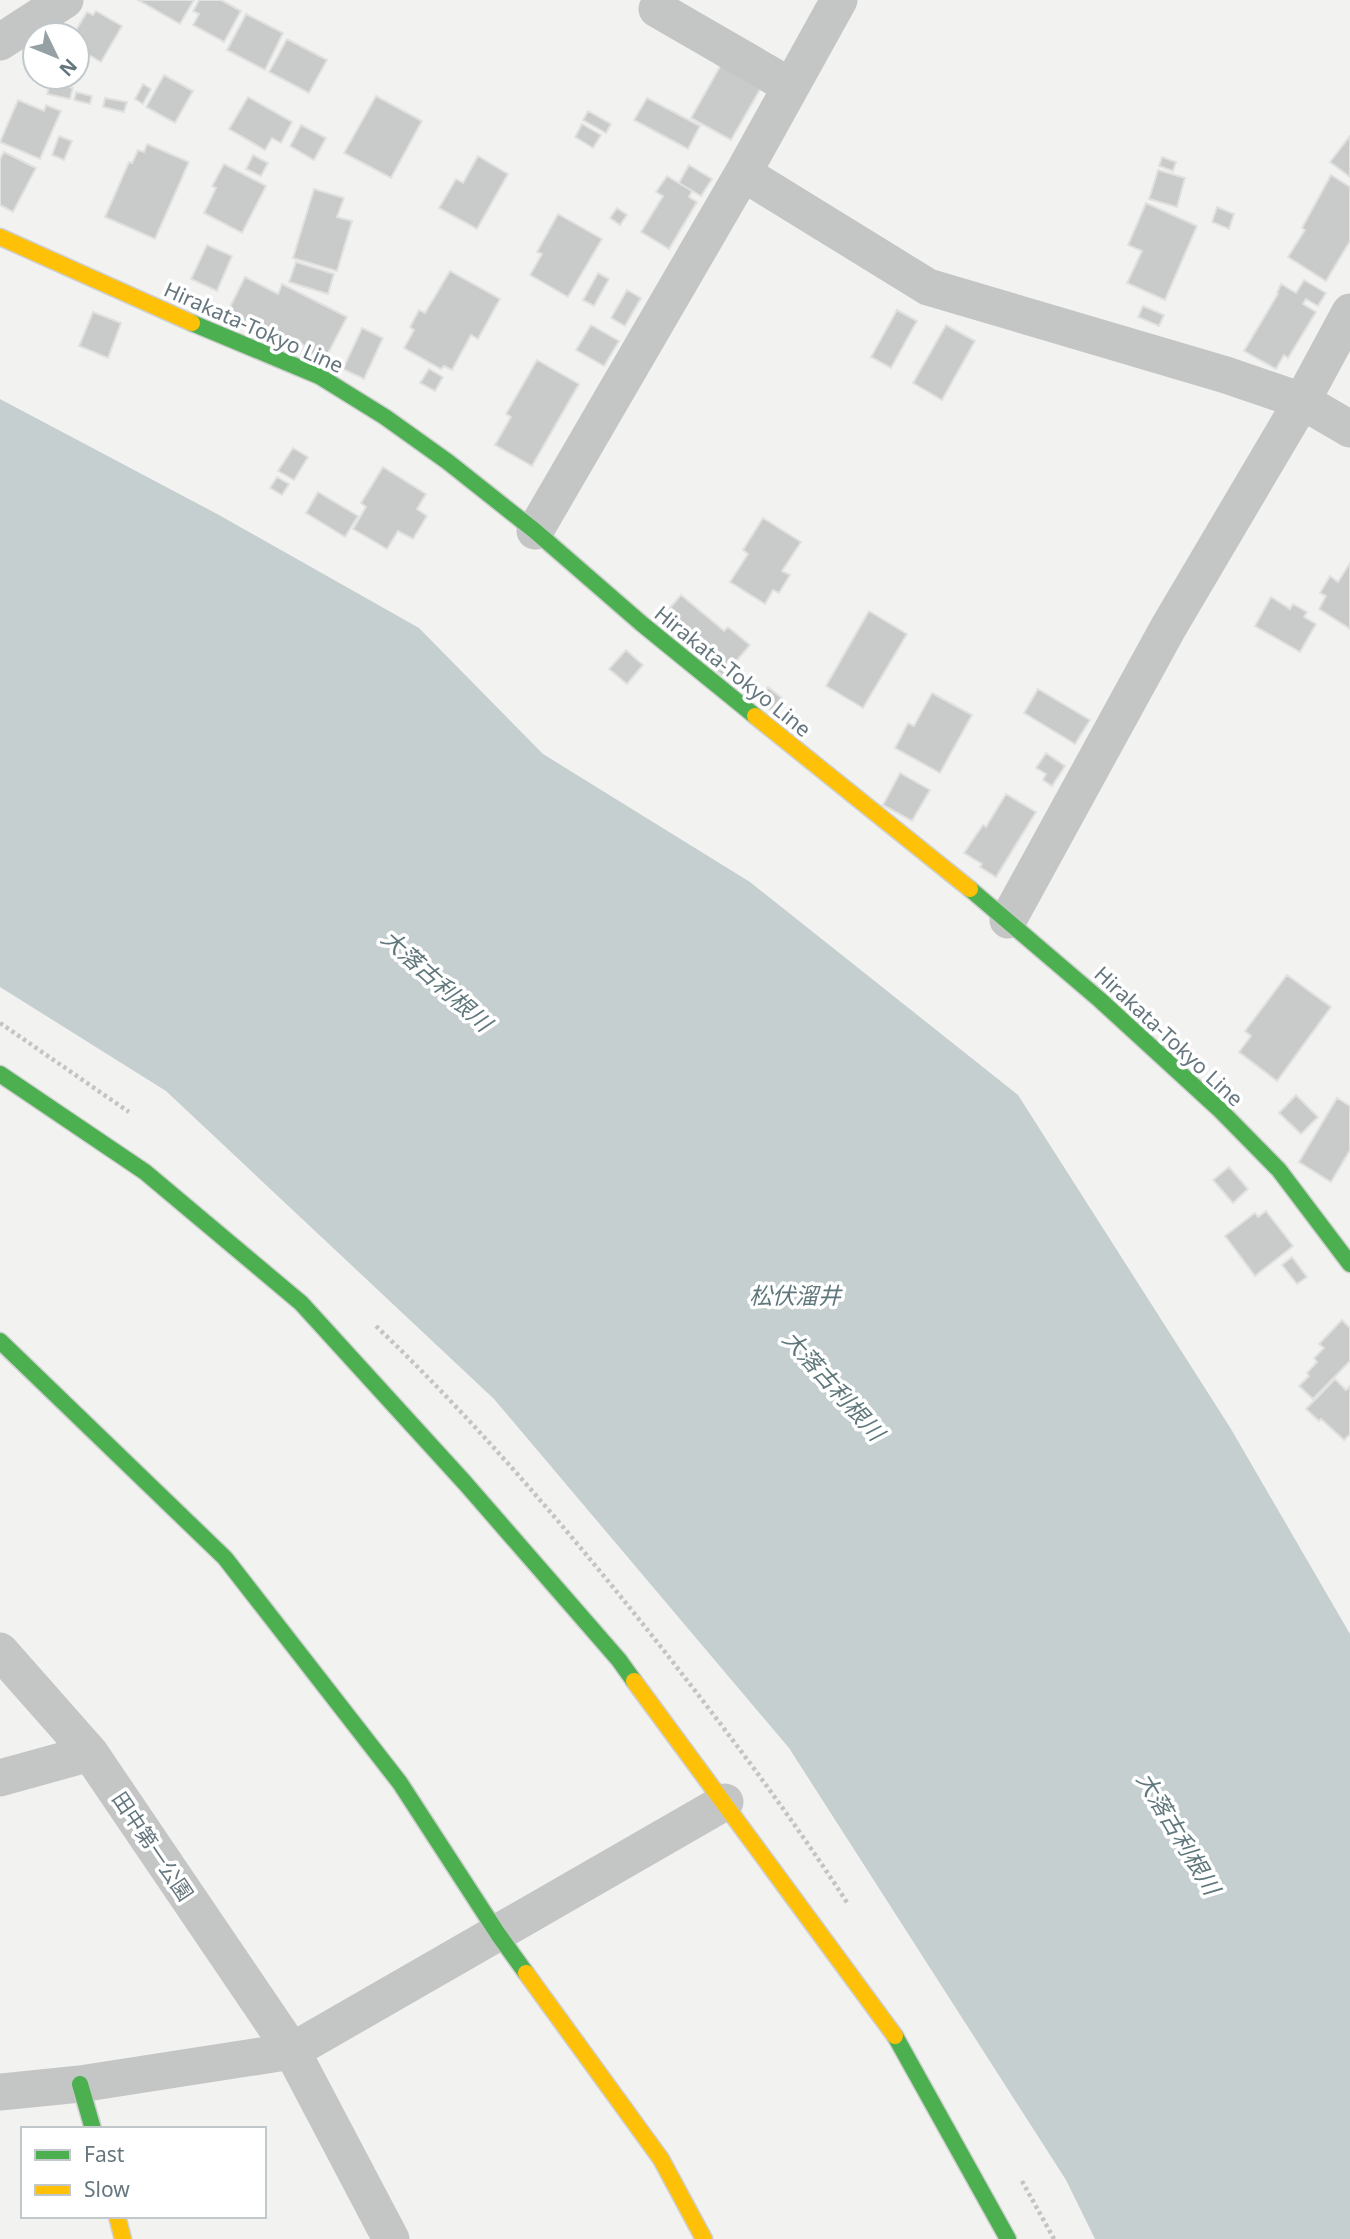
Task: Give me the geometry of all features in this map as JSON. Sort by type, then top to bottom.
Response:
[{"type":"street","points":[[0,42],[65,0]]},
{"type":"street","points":[[535,531],[743,173],[839,0]]},
{"type":"street","points":[[657,9],[790,86]]},
{"type":"street","points":[[743,173],[928,287],[1226,375],[1302,401],[1350,429]]},
{"type":"street","name":"Hirakata-Tokyo Line","points":[[0,237],[176,316],[319,376],[396,424],[448,462],[535,531],[642,624],[1008,920],[1219,1109],[1279,1170],[1350,1264]]},
{"type":"street","points":[[1008,920],[1168,628],[1302,401],[1350,312]]},
{"type":"street","points":[[0,1074],[145,1172],[301,1303],[465,1483],[619,1660],[897,2039],[1008,2239]]},
{"type":"street","points":[[0,1341],[225,1558],[400,1783],[498,1934],[661,2159],[704,2239]]},
{"type":"street","name":"田中第一公園","points":[[0,1651],[90,1753],[292,2051],[391,2239]]},
{"type":"street","points":[[0,1778],[90,1753]]},
{"type":"street","points":[[0,2092],[80,2084],[292,2051],[725,1802]]},
{"type":"street","points":[[80,2084],[92,2127]]},
{"type":"street","points":[[118,2218],[123,2239]]},
{"type":"water","name":"松伏溜井","points":[[0,399],[219,515],[419,628],[543,754],[750,882],[1018,1095],[1231,1429],[1350,1634],[1350,2239],[1095,2239],[1066,2180],[789,1748],[494,1399],[166,1091],[0,987]]},
{"type":"building","points":[[138,0],[194,0],[180,24]]},
{"type":"building","points":[[199,0],[221,0],[241,11],[224,42],[193,25],[199,14],[193,11]]},
{"type":"building","points":[[96,11],[122,26],[101,62],[91,56],[91,21],[82,21],[87,12],[93,15]]},
{"type":"building","points":[[246,14],[283,33],[265,70],[227,50]]},
{"type":"building","points":[[287,39],[327,60],[309,93],[269,72]]},
{"type":"building","points":[[722,63],[762,86],[731,140],[691,118]]},
{"type":"building","points":[[164,75],[193,91],[175,123],[146,107]]},
{"type":"building","points":[[143,84],[151,89],[143,104],[135,99]]},
{"type":"building","points":[[48,91],[72,91],[70,99],[47,94]]},
{"type":"building","points":[[76,92],[92,96],[90,104],[74,100]]},
{"type":"building","points":[[376,96],[422,121],[391,178],[344,153]]},
{"type":"building","points":[[248,97],[292,122],[281,143],[272,138],[265,150],[229,129]]},
{"type":"building","points":[[105,98],[127,102],[124,112],[103,107]]},
{"type":"building","points":[[647,98],[700,126],[688,149],[634,120]]},
{"type":"building","points":[[18,100],[44,111],[46,105],[61,111],[40,159],[0,142]]},
{"type":"building","points":[[588,111],[611,124],[606,133],[583,120]]},
{"type":"building","points":[[582,124],[601,135],[593,148],[575,137]]},
{"type":"building","points":[[301,125],[326,138],[314,160],[290,146]]},
{"type":"building","points":[[59,136],[72,141],[64,160],[52,155]]},
{"type":"building","points":[[1350,136],[1350,177],[1330,162]]},
{"type":"building","points":[[147,144],[189,162],[155,239],[105,217],[129,162],[132,163],[138,150],[144,152]]},
{"type":"building","points":[[4,152],[36,168],[13,212],[0,205],[0,159]]},
{"type":"building","points":[[253,155],[268,163],[261,176],[246,169]]},
{"type":"building","points":[[478,156],[508,174],[477,229],[439,208],[456,179],[463,183]]},
{"type":"building","points":[[1162,157],[1176,162],[1173,171],[1159,166]]},
{"type":"building","points":[[224,164],[266,186],[242,233],[204,213],[216,188],[212,186]]},
{"type":"building","points":[[689,165],[712,179],[701,196],[679,183]]},
{"type":"building","points":[[1158,170],[1185,178],[1177,207],[1149,199]]},
{"type":"building","points":[[1331,175],[1350,187],[1350,241],[1326,281],[1288,257],[1305,230],[1302,228]]},
{"type":"building","points":[[667,176],[692,191],[689,197],[697,202],[669,249],[641,232],[663,196],[656,192]]},
{"type":"building","points":[[314,189],[344,198],[337,217],[352,221],[337,271],[293,258]]},
{"type":"building","points":[[1146,203],[1197,226],[1165,300],[1127,283],[1142,251],[1128,245]]},
{"type":"building","points":[[1217,207],[1234,214],[1229,229],[1212,222]]},
{"type":"building","points":[[617,208],[627,215],[620,225],[610,218]]},
{"type":"building","points":[[558,214],[602,239],[568,297],[530,275],[542,254],[537,252]]},
{"type":"building","points":[[207,245],[232,256],[217,291],[191,279]]},
{"type":"building","points":[[296,262],[334,274],[328,294],[289,282]]},
{"type":"building","points":[[450,271],[500,299],[478,339],[471,335],[452,370],[444,366],[441,369],[404,348],[414,330],[410,327],[419,310],[425,313]]},
{"type":"building","points":[[598,273],[609,279],[594,306],[583,300]]},
{"type":"building","points":[[245,277],[278,294],[282,284],[347,317],[324,361],[303,350],[305,346],[286,336],[283,341],[225,317]]},
{"type":"building","points":[[1304,280],[1326,293],[1318,306],[1306,299],[1303,304],[1316,312],[1288,358],[1284,355],[1276,369],[1244,351],[1278,294],[1281,284],[1296,293]]},
{"type":"building","points":[[627,290],[641,298],[625,326],[611,318]]},
{"type":"building","points":[[1143,306],[1164,315],[1159,326],[1138,317]]},
{"type":"building","points":[[897,310],[917,321],[891,368],[871,357]]},
{"type":"building","points":[[93,312],[121,323],[108,358],[79,346]]},
{"type":"building","points":[[591,325],[619,341],[604,366],[576,350]]},
{"type":"building","points":[[946,325],[975,341],[942,400],[913,383]]},
{"type":"building","points":[[362,328],[383,338],[364,379],[343,369]]},
{"type":"building","points":[[537,360],[579,384],[532,466],[495,445],[511,417],[506,414]]},
{"type":"building","points":[[429,369],[443,377],[435,391],[420,383]]},
{"type":"building","points":[[293,448],[308,457],[294,480],[278,471]]},
{"type":"building","points":[[383,467],[426,494],[417,509],[427,516],[413,539],[398,531],[387,549],[353,529],[366,507],[361,503]]},
{"type":"building","points":[[277,477],[289,484],[282,495],[270,488]]},
{"type":"building","points":[[318,492],[358,516],[345,537],[306,513]]},
{"type":"building","points":[[763,518],[801,542],[782,571],[790,575],[779,593],[773,590],[765,604],[730,582],[748,554],[743,550]]},
{"type":"building","points":[[1350,563],[1350,629],[1319,609],[1326,596],[1320,593],[1330,576],[1338,582]]},
{"type":"building","points":[[681,595],[724,631],[728,627],[750,645],[723,676],[658,622]]},
{"type":"building","points":[[1271,597],[1290,609],[1293,604],[1307,612],[1304,617],[1316,624],[1300,652],[1255,626]]},
{"type":"building","points":[[869,611],[907,634],[863,708],[826,686]]},
{"type":"building","points":[[626,650],[643,665],[627,684],[609,669]]},
{"type":"building","points":[[768,687],[782,698],[772,711],[758,700]]},
{"type":"building","points":[[1038,689],[1090,720],[1075,744],[1024,713]]},
{"type":"building","points":[[932,693],[972,715],[940,773],[895,748],[908,723],[914,726]]},
{"type":"building","points":[[1046,753],[1065,766],[1052,786],[1043,780],[1046,774],[1036,768]]},
{"type":"building","points":[[900,773],[930,790],[912,821],[883,805]]},
{"type":"building","points":[[1006,794],[1036,812],[996,877],[964,853],[983,825],[986,827]]},
{"type":"building","points":[[1287,975],[1331,1007],[1277,1081],[1239,1052],[1251,1036],[1245,1031]]},
{"type":"building","points":[[1296,1095],[1318,1117],[1301,1134],[1279,1113]]},
{"type":"building","points":[[1337,1098],[1350,1106],[1350,1150],[1331,1182],[1299,1162]]},
{"type":"building","points":[[1229,1167],[1248,1189],[1233,1203],[1213,1180]]},
{"type":"building","points":[[1266,1211],[1293,1246],[1255,1276],[1225,1236],[1255,1213],[1258,1217]]},
{"type":"building","points":[[1292,1257],[1307,1277],[1297,1284],[1282,1265]]},
{"type":"building","points":[[1342,1320],[1350,1328],[1350,1361],[1313,1399],[1299,1386],[1317,1362],[1314,1358],[1324,1348],[1319,1344]]},
{"type":"building","points":[[1335,1379],[1346,1390],[1350,1386],[1350,1434],[1344,1440],[1306,1409]]},
{"type":"traffic: fast","points":[[192,323],[319,376],[385,417],[448,462],[535,531],[642,624],[755,716]]},
{"type":"traffic: fast","points":[[970,889],[1100,1000],[1219,1109],[1279,1170],[1350,1264]]},
{"type":"traffic: fast","points":[[0,1074],[145,1172],[301,1303],[465,1483],[619,1660],[634,1681]]},
{"type":"traffic: fast","points":[[0,1341],[225,1558],[400,1783],[526,1973]]},
{"type":"traffic: fast","points":[[895,2036],[1008,2239]]},
{"type":"traffic: fast","points":[[80,2084],[92,2127]]},
{"type":"traffic: slow","points":[[0,237],[192,323]]},
{"type":"traffic: slow","points":[[755,716],[970,889]]},
{"type":"traffic: slow","points":[[634,1681],[895,2036]]},
{"type":"traffic: slow","points":[[526,1973],[661,2159],[704,2239]]},
{"type":"traffic: slow","points":[[118,2218],[123,2239]]},
{"type":"water label","name":"大落古利根川","points":[[437,980]]},
{"type":"water label","name":"大落古利根川","points":[[834,1385]]},
{"type":"water label","name":"大落古利根川","points":[[1179,1833]]}]
